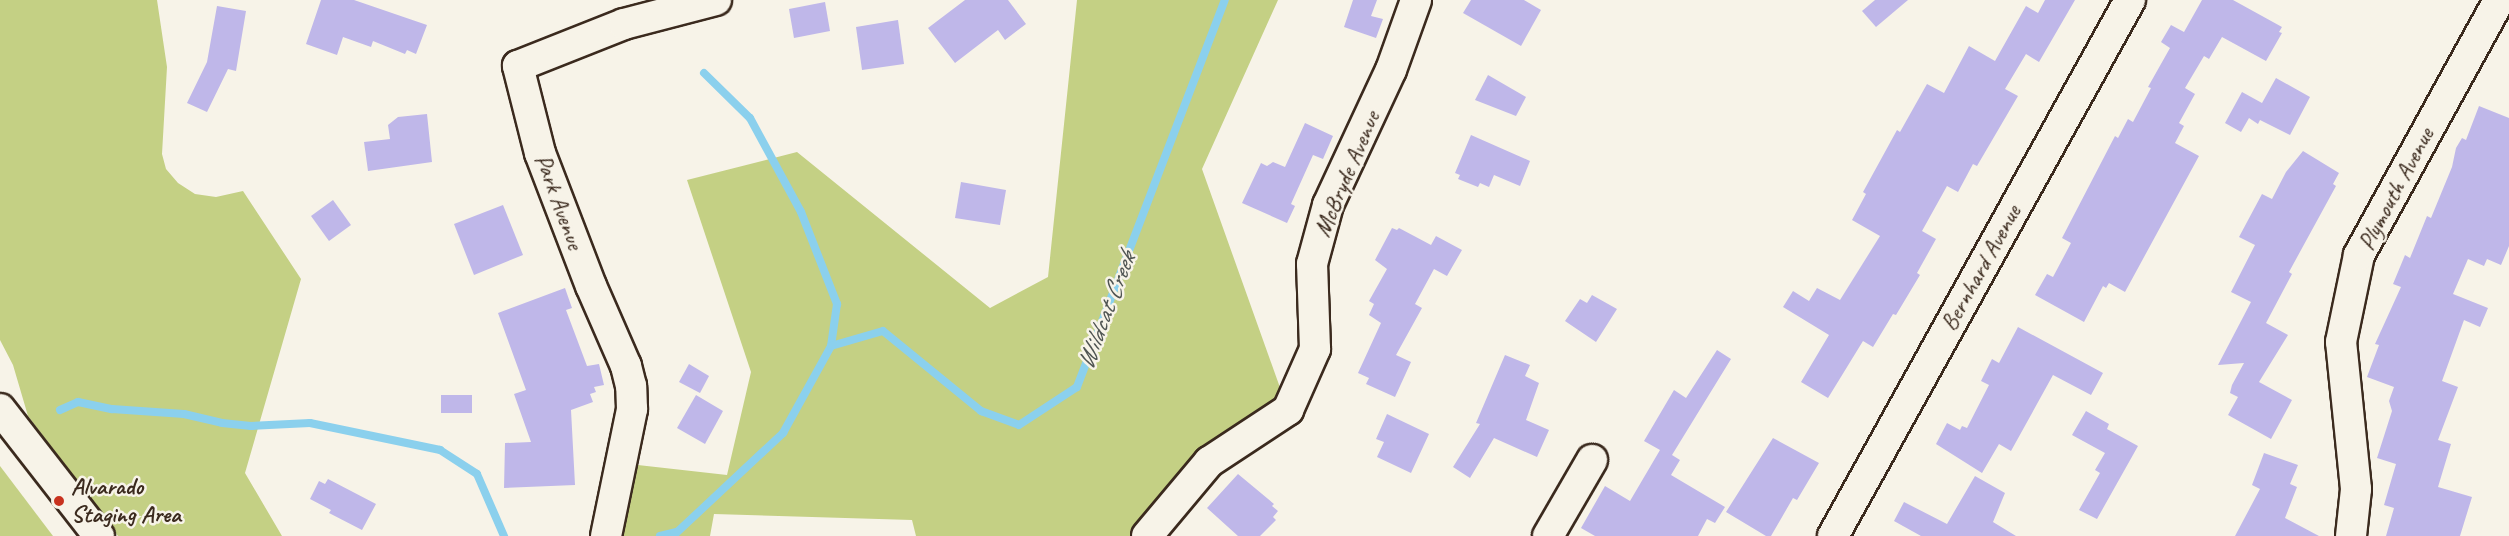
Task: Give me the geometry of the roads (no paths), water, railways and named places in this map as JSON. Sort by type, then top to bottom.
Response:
[{"type":"street","name":"Park Avenue","points":[[606,536],[632,409],[631,386],[540,153],[518,66],[624,24],[716,0]]},
{"type":"street","name":"McBryde Avenue","points":[[1147,536],[1209,462],[1288,410],[1315,349],[1312,264],[1328,205],[1391,70],[1416,0]]},
{"type":"street","name":"Bernhard Avenue","points":[[1833,536],[2130,0]]},
{"type":"street","name":"Plymouth Avenue","points":[[2351,536],[2356,489],[2341,342],[2359,255],[2499,0]]},
{"type":"street","points":[[0,409],[99,536]]},
{"type":"street","points":[[1548,536],[1592,460]]},
{"type":"waterway","name":"Wildcat Creek","points":[[673,536],[783,433],[831,346],[883,331],[981,411],[1019,425],[1077,387],[1225,0]]},
{"type":"waterway","points":[[704,73],[750,118],[801,212],[837,304],[831,346]]},
{"type":"waterway","points":[[60,410],[78,402],[112,409],[184,414],[222,423],[251,426],[310,423],[440,450],[477,474],[504,536]]},
{"type":"waterway","points":[[660,536],[676,532]]},
{"type":"place","name":"Alvarado Staging Area","points":[[59,501]]}]
